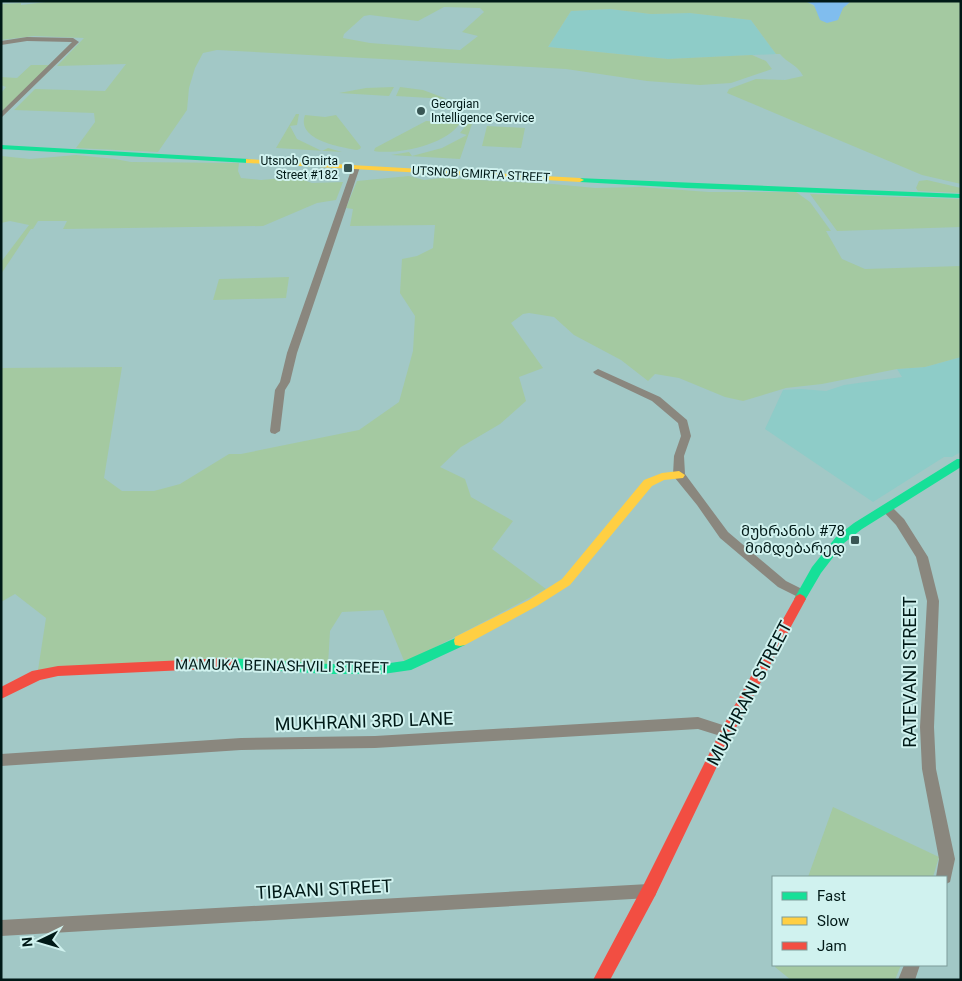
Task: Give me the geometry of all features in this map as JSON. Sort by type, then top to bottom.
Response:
[{"type":"main road","name":"UTSNOB GMIRTA STREET","points":[[1,147],[695,186],[961,196]]},
{"type":"main road","name":"MUKHRANI STREET","points":[[601,980],[649,891],[727,732],[816,570],[840,540],[886,508],[961,462]]},
{"type":"main road","name":"MAMUKA BEINASHVILI STREET","points":[[1,694],[37,675],[58,671],[217,662],[329,669],[383,669],[406,666],[439,652],[533,603],[566,582],[648,484],[662,477],[679,475]]},
{"type":"street","points":[[1,43],[27,39],[73,40],[76,42],[1,116]]},
{"type":"street","points":[[275,431],[280,390],[285,382],[292,353],[356,167]]},
{"type":"street","points":[[598,372],[656,399],[683,422],[686,436],[679,456],[679,475],[724,535],[782,584],[802,594]]},
{"type":"street","name":"RATEVANI STREET","points":[[886,508],[900,522],[922,557],[933,601],[927,727],[930,769],[947,859],[944,876]]},
{"type":"street","name":"MUKHRANI 3RD LANE","points":[[1,760],[241,744],[376,742],[698,723],[727,732]]},
{"type":"street","name":"TIBAANI STREET","points":[[1,928],[649,891]]},
{"type":"street","points":[[906,980],[912,966]]},
{"type":"shaded area","points":[[805,1],[851,1],[843,8],[838,20],[827,23],[820,20],[814,5]]},
{"type":"shaded area","points":[[610,9],[651,14],[690,13],[751,20],[776,54],[668,59],[548,47],[571,11]]},
{"type":"shaded area","points":[[961,357],[961,452],[952,457],[944,457],[873,502],[765,429],[783,390],[826,391],[844,385],[902,377],[897,369],[925,367]]},
{"type":"green space","points":[[54,1],[805,1],[816,7],[846,6],[851,1],[961,1],[961,184],[922,175],[727,93],[729,89],[756,79],[785,80],[803,76],[798,69],[780,54],[776,54],[751,20],[690,13],[651,14],[610,9],[571,11],[548,47],[668,59],[752,55],[766,61],[772,69],[731,83],[700,85],[647,81],[566,69],[217,50],[203,53],[195,68],[189,88],[187,110],[158,152],[76,148],[95,122],[94,113],[14,110],[35,89],[105,91],[126,64],[57,66],[84,38],[34,36],[1,40],[1,4],[21,3],[21,5]],"holes":[[[444,7],[480,8],[484,12],[462,32],[478,36],[460,50],[370,43],[343,38],[344,34],[364,16],[370,15],[418,21]]]},
{"type":"green space","points":[[31,65],[51,65],[1,112],[1,93],[6,87],[1,85],[1,77],[17,78]]},
{"type":"green space","points":[[394,87],[389,96],[339,93],[366,88]]},
{"type":"green space","points":[[400,87],[423,90],[447,99],[396,96]]},
{"type":"green space","points":[[296,114],[299,114],[297,125],[290,126],[297,139],[321,151],[276,148]]},
{"type":"green space","points":[[305,115],[325,117],[336,115],[361,147],[360,149],[340,147],[321,141],[307,131],[304,124]]},
{"type":"green space","points":[[426,121],[460,123],[444,137],[421,147],[408,150],[374,151],[375,148]]},
{"type":"green space","points":[[467,124],[472,124],[460,159],[391,155],[409,152],[412,156],[442,148],[467,135],[460,133]]},
{"type":"green space","points":[[487,126],[525,128],[521,148],[482,146]]},
{"type":"green space","points":[[328,148],[342,152],[322,151]]},
{"type":"green space","points":[[76,155],[131,162],[239,163],[238,171],[241,178],[261,180],[295,177],[312,183],[343,182],[336,200],[317,203],[263,226],[63,229],[67,221],[38,221],[1,274],[1,262],[29,225],[10,221],[1,223],[1,156],[30,159]]},
{"type":"green space","points":[[409,176],[424,180],[441,178],[595,188],[641,187],[709,192],[796,192],[810,202],[831,231],[826,231],[842,259],[865,269],[961,266],[961,357],[925,367],[897,369],[822,384],[786,388],[743,401],[725,397],[679,378],[655,374],[648,381],[621,360],[574,335],[554,317],[529,313],[523,314],[511,323],[543,368],[519,377],[526,401],[500,424],[461,447],[440,467],[465,479],[471,497],[513,521],[492,549],[546,589],[405,663],[383,610],[342,612],[330,631],[328,665],[38,670],[46,618],[15,594],[1,602],[1,368],[122,367],[104,478],[122,491],[154,491],[180,484],[229,454],[241,454],[359,430],[399,402],[413,351],[415,316],[400,293],[402,259],[417,256],[433,248],[435,225],[350,226],[353,209],[346,208],[357,181]]},
{"type":"green space","points":[[927,180],[961,188],[961,193],[918,191],[916,188],[919,181]]},
{"type":"green space","points":[[810,194],[961,199],[961,227],[837,231]]},
{"type":"green space","points":[[289,277],[286,298],[213,300],[219,279]]},
{"type":"green space","points":[[833,807],[939,857],[933,876],[808,876]]},
{"type":"green space","points":[[901,966],[895,980],[791,980],[775,967]]},
{"type":"traffic: fast","points":[[1,147],[249,161]]},
{"type":"traffic: fast","points":[[580,180],[686,186],[961,196]]},
{"type":"traffic: fast","points":[[800,599],[816,570],[840,540],[858,526],[961,462]]},
{"type":"traffic: fast","points":[[228,663],[329,669],[383,669],[406,666],[460,641]]},
{"type":"traffic: slow","points":[[249,161],[580,180]]},
{"type":"traffic: slow","points":[[460,641],[533,603],[566,582],[648,483],[662,477],[679,475]]},
{"type":"traffic: jam","points":[[601,980],[649,891],[727,732],[800,599]]},
{"type":"traffic: jam","points":[[1,694],[37,675],[58,671],[228,663]]},
{"type":"place","name":"Georgian Intelligence Service","points":[[421,111]]},
{"type":"place","name":"Utsnob Gmirta Street #182","points":[[348,168]]},
{"type":"place","name":"მუხრანის #78 მიმდებარედ","points":[[855,540]]}]
